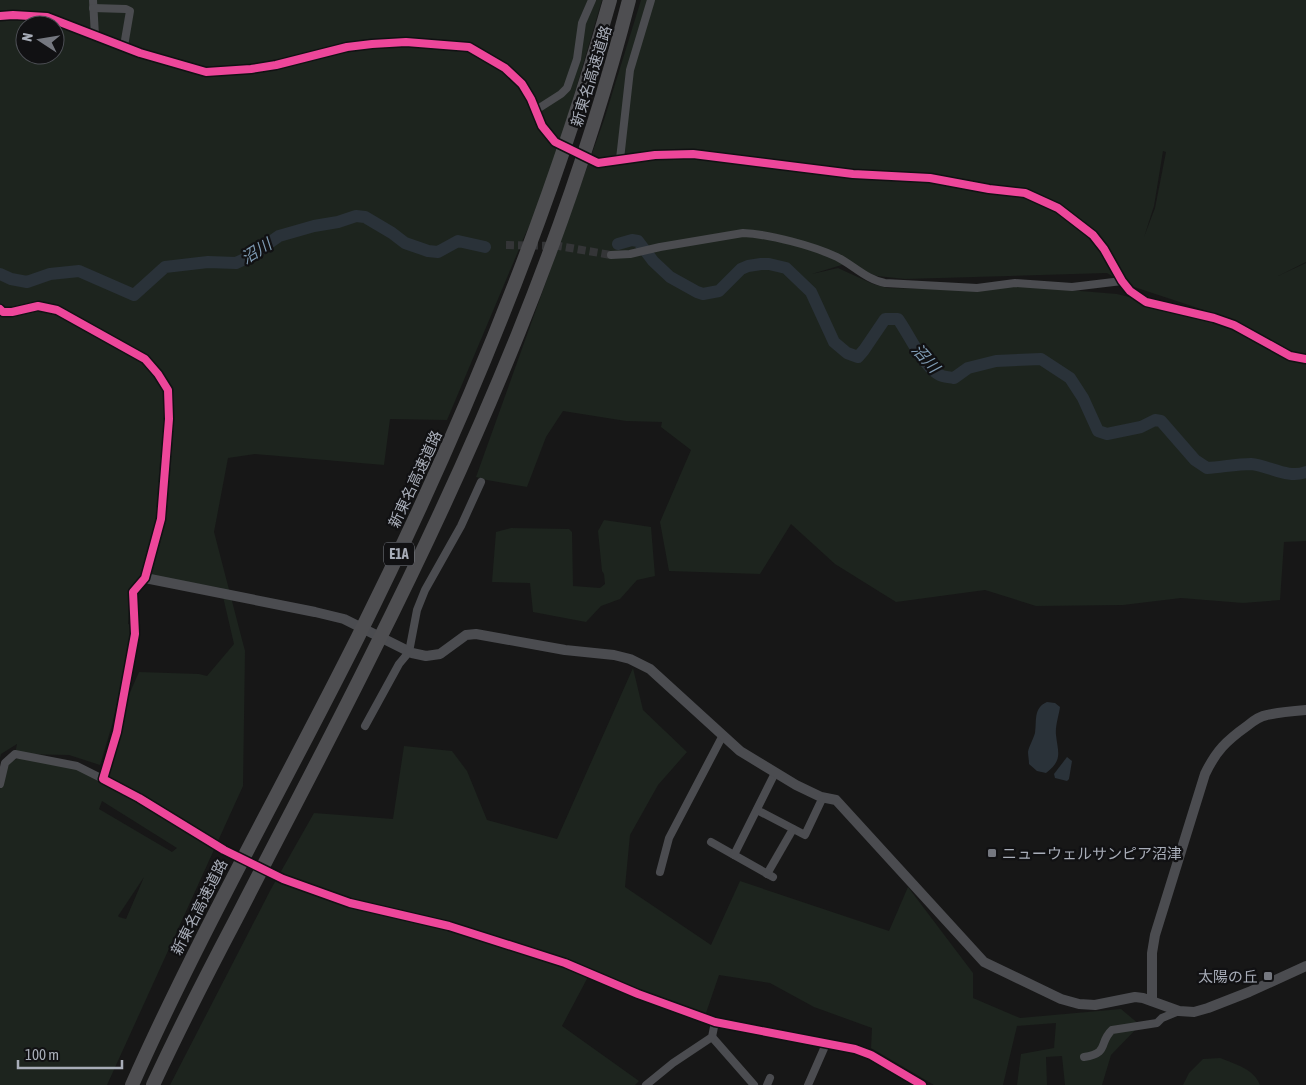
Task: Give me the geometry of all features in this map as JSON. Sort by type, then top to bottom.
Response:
[{"type":"highway","name":"新東名高速道路","points":[[132,1085],[189,962],[357,640],[452,438],[512,295],[546,204],[592,64],[610,0]]},
{"type":"highway","name":"新東名高速道路","points":[[153,1085],[407,584],[489,407],[526,315],[566,204],[597,114],[630,0]]},
{"type":"street","points":[[536,110],[567,88],[577,58],[582,23],[592,0]]},
{"type":"street","points":[[620,159],[630,70],[651,0]]},
{"type":"street","points":[[95,36],[93,4],[126,9],[130,11],[124,46]]},
{"type":"street","points":[[0,16],[13,15],[47,18],[140,53],[206,72],[276,65],[346,47],[372,44],[406,42],[469,47],[505,68],[522,84],[542,126],[555,142]]},
{"type":"street","points":[[598,163],[655,154],[693,154],[853,174],[930,178],[989,190],[1025,193],[1058,208],[1093,235],[1104,248],[1122,281],[1130,291],[1146,302],[1221,320],[1234,325],[1290,356],[1306,359]]},
{"type":"street","points":[[611,254],[630,254],[724,236],[753,233],[803,245],[836,257],[874,281],[884,283],[976,288],[1015,283],[1072,287],[1122,281]]},
{"type":"street","points":[[0,309],[3,312],[12,312],[38,306],[56,310],[145,359],[158,374],[168,390],[169,419],[161,519],[145,578],[133,592],[135,634],[117,732],[102,779]]},
{"type":"street","points":[[365,726],[406,651],[424,590],[461,526],[481,482]]},
{"type":"street","points":[[145,578],[316,612],[344,620],[406,651],[426,656],[440,654],[466,635],[476,634],[565,650],[614,655],[630,659],[650,669],[740,751],[775,773],[823,797],[836,800],[843,805],[984,962],[1061,999],[1079,1004],[1095,1005],[1135,997],[1179,1011],[1194,1012],[1249,992],[1306,966]]},
{"type":"street","points":[[1152,1001],[1152,953],[1155,935],[1210,762],[1229,738],[1256,720],[1266,715],[1306,710]]},
{"type":"street","points":[[660,872],[669,838],[723,735]]},
{"type":"street","points":[[0,784],[5,762],[15,754],[77,766],[139,798],[224,850],[283,879],[350,903],[449,926],[565,963],[638,994],[715,1022],[855,1050],[871,1055],[922,1085]]},
{"type":"street","points":[[734,855],[775,773]]},
{"type":"street","points":[[757,810],[805,835],[823,797]]},
{"type":"street","points":[[711,842],[770,876],[793,829]]},
{"type":"street","points":[[1084,1057],[1098,1053],[1102,1049],[1107,1034],[1112,1030],[1156,1023],[1162,1018],[1179,1011]]},
{"type":"street","points":[[646,1085],[673,1063],[712,1037],[715,1022]]},
{"type":"street","points":[[712,1037],[754,1085]]},
{"type":"street","points":[[808,1085],[826,1044]]},
{"type":"shaded area","points":[[0,0],[602,0],[546,191],[525,235],[447,420],[390,419],[384,465],[255,454],[228,458],[214,532],[245,651],[243,786],[107,1085],[0,1085],[0,777],[5,763],[26,756],[77,766],[108,784],[108,770],[128,697],[139,672],[199,674],[207,676],[234,644],[221,588],[149,575],[158,519],[143,581],[131,592],[128,624],[134,626],[112,725],[100,765],[69,755],[15,754],[17,744],[1,754],[0,758]],"holes":[[[102,801],[177,848],[172,852],[99,809]],[[144,877],[126,919],[119,917],[118,916]]]},
{"type":"shaded area","points":[[641,0],[1306,0],[1306,262],[1278,276],[1306,263],[1306,541],[1284,542],[1280,600],[1243,603],[1181,598],[1123,605],[1036,606],[985,590],[896,602],[835,564],[791,524],[760,574],[669,571],[660,522],[691,450],[661,427],[662,422],[626,421],[563,411],[546,437],[527,487],[476,477],[604,120]],"holes":[[[1163,151],[1166,152],[1155,208],[1144,237],[1154,206]],[[845,264],[877,276],[905,279],[1107,273],[1125,284],[1216,314],[1214,318],[1117,294],[1021,286],[979,290],[888,288],[873,284],[838,268],[812,274]]]},
{"type":"shaded area","points":[[604,520],[651,527],[655,576],[637,580],[620,599],[601,606],[586,622],[533,612],[530,583],[492,582],[496,532],[511,528],[569,529],[572,532],[573,586],[600,588],[605,584],[598,531]]},
{"type":"shaded area","points":[[633,668],[643,710],[687,752],[658,785],[630,835],[625,887],[711,945],[740,881],[889,931],[908,887],[973,973],[973,998],[1020,1018],[1121,1009],[1140,1025],[1111,1055],[1102,1085],[1065,1085],[1062,1056],[1046,1057],[1047,1085],[1017,1085],[1021,1054],[1054,1048],[1056,1023],[1017,1026],[1003,1085],[934,1085],[871,1048],[872,1028],[814,1007],[770,983],[719,975],[706,1013],[698,1013],[590,973],[562,1026],[639,1081],[635,1085],[170,1085],[271,889],[314,813],[393,819],[404,746],[452,751],[467,771],[487,820],[557,839]]},
{"type":"shaded area","points":[[1047,702],[1055,703],[1060,707],[1056,732],[1058,756],[1055,764],[1046,773],[1037,771],[1029,764],[1028,752],[1035,733],[1038,711]]},
{"type":"shaded area","points":[[1067,757],[1072,761],[1069,779],[1067,781],[1055,778],[1054,774]]},
{"type":"shaded area","points":[[1220,1058],[1249,1071],[1260,1085],[1183,1085],[1189,1073],[1203,1059]]},
{"type":"waterway","name":"沼川","points":[[0,274],[11,279],[27,282],[50,274],[79,271],[134,295],[165,267],[208,262],[236,263],[249,257],[279,236],[356,216],[365,217],[405,243],[428,251],[438,252],[458,241],[485,247]]},
{"type":"waterway","name":"沼川","points":[[618,244],[632,240],[638,241],[653,261],[670,277],[703,294],[719,291],[741,269],[748,266],[769,264],[786,268],[811,292],[834,342],[847,353],[858,357],[885,319],[898,319],[926,363],[941,376],[954,378],[968,368],[996,361],[1041,359],[1070,378],[1083,398],[1098,431],[1107,434],[1141,427],[1155,420],[1161,421],[1195,460],[1207,468],[1251,464],[1292,474],[1306,472]]},
{"type":"tunnel","points":[[563,146],[598,163]]},
{"type":"tunnel","points":[[506,245],[559,246],[611,255]]},
{"type":"cycle path","points":[[0,16],[47,17],[140,53],[206,72],[276,65],[347,47],[372,44],[406,42],[469,47],[505,68],[522,84],[531,99],[542,126],[555,142],[598,163],[655,155],[693,154],[853,174],[930,178],[989,189],[1025,193],[1058,208],[1093,235],[1104,249],[1122,281],[1130,291],[1146,302],[1214,318],[1234,325],[1290,356],[1306,359]]},
{"type":"cycle path","points":[[0,309],[3,312],[12,312],[38,306],[57,310],[145,359],[158,374],[168,390],[169,419],[161,519],[145,578],[133,592],[135,634],[117,732],[103,779],[139,798],[224,850],[283,879],[350,903],[449,926],[565,963],[638,994],[715,1022],[855,1049],[871,1055],[922,1085]]},
{"type":"place","name":"ニューウェルサンピア沼津","points":[[992,853]]},
{"type":"place","name":"太陽の丘","points":[[1268,976]]}]
